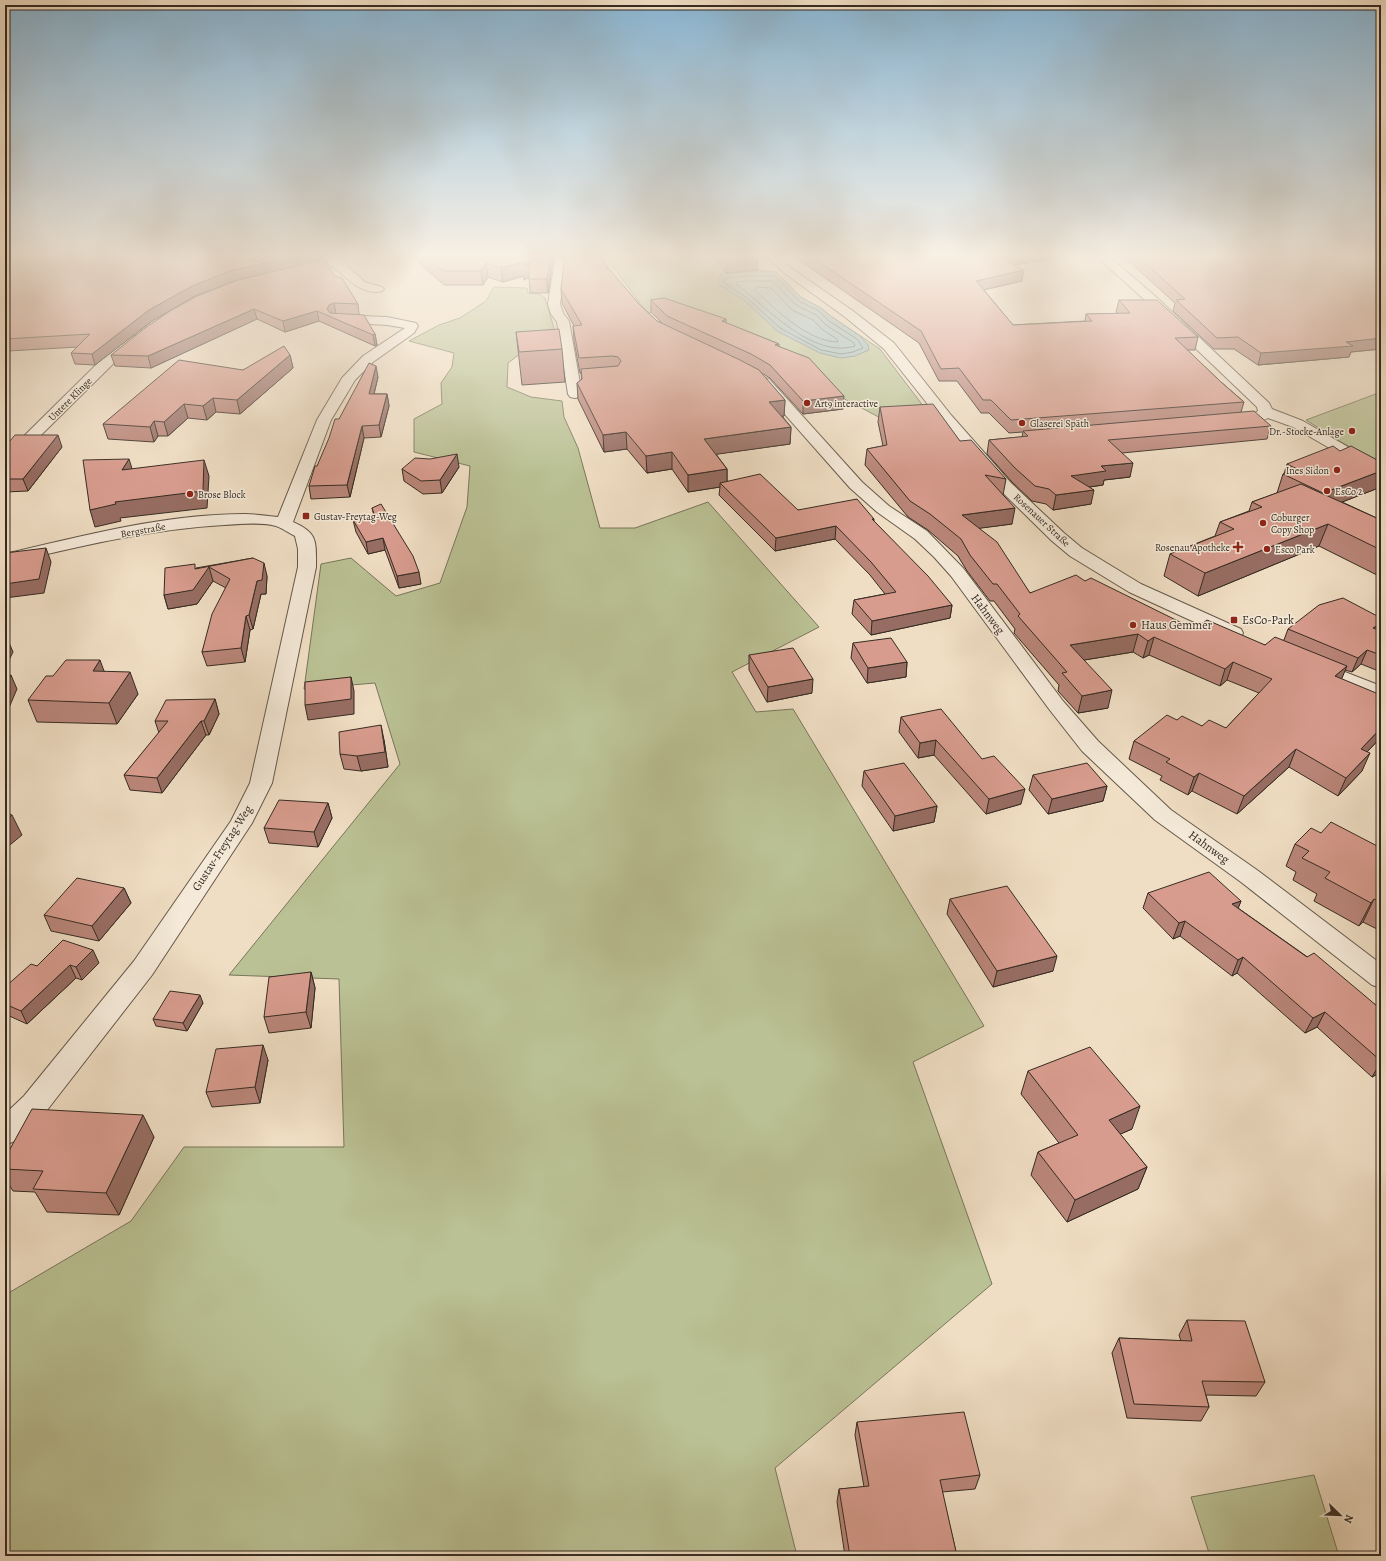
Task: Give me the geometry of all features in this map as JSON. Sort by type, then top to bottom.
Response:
[{"type":"street","points":[[284,523],[324,420],[349,378],[368,359],[410,330],[412,327]]},
{"type":"street","points":[[564,327],[579,378],[575,394]]},
{"type":"street","name":"Rosenauer Straße","points":[[865,327],[890,346],[976,442],[1005,486],[1076,552],[1109,573],[1156,598],[1250,639]]},
{"type":"street","points":[[1180,327],[1264,406],[1266,412]]},
{"type":"street","name":"Untere Klinge","points":[[30,438],[109,360],[142,334]]},
{"type":"street","name":"Hahnweg","points":[[752,375],[771,388],[856,485],[883,509],[921,535],[940,553],[957,572],[1056,705],[1090,746],[1163,815],[1249,876],[1381,978]]},
{"type":"street","points":[[1214,422],[1244,420],[1259,417],[1266,412]]},
{"type":"street","points":[[1266,412],[1298,424],[1381,472]]},
{"type":"street","name":"Bergstraße","points":[[5,559],[147,528],[199,521],[241,518],[284,523]]},
{"type":"street","name":"Gustav-Freytag-Weg","points":[[5,1132],[34,1105],[143,968],[241,823],[261,783],[307,567],[306,541],[301,532],[284,523]]},
{"type":"street","points":[[1301,660],[1381,693]]},
{"type":"green space","points":[[436,327],[554,327],[557,338],[529,347],[508,363],[507,387],[531,397],[562,401],[564,417],[578,448],[600,528],[635,528],[708,502],[819,627],[732,672],[756,712],[793,709],[984,1026],[913,1062],[992,1284],[775,1468],[797,1556],[5,1556],[5,1295],[131,1221],[184,1147],[344,1147],[339,979],[229,975],[400,764],[375,683],[304,689],[321,564],[351,558],[396,596],[440,583],[467,507],[470,466],[414,452],[414,419],[442,404],[441,383],[452,367],[454,353],[409,341]]},
{"type":"green space","points":[[709,327],[847,327],[880,349],[924,407],[888,422]]},
{"type":"green space","name":"Dr.-Stocke-Anlage","points":[[1381,392],[1381,464],[1341,442],[1306,420]]},
{"type":"green space","points":[[1314,1475],[1339,1556],[1210,1556],[1191,1497]]},
{"type":"water","points":[[773,327],[847,327],[860,336],[868,345],[869,350],[855,356],[841,358],[820,353],[777,331]]},
{"type":"building","points":[[5,327],[127,327],[92,354],[71,353],[90,334],[5,339]]},
{"type":"building","points":[[214,327],[148,356],[111,355],[145,328]]},
{"type":"building","points":[[354,327],[371,327],[375,334],[373,335]]},
{"type":"building","points":[[573,327],[669,327],[759,370],[785,400],[769,402],[791,427],[704,439],[727,469],[688,475],[672,452],[646,456],[626,432],[603,435],[577,383],[582,379],[581,369],[618,366],[621,361],[618,357],[612,356],[579,358]]},
{"type":"building","points":[[691,327],[736,327],[779,344],[775,345],[809,358],[844,396],[803,401],[770,365],[751,354]]},
{"type":"building","points":[[915,327],[1187,327],[1198,337],[1175,338],[1244,402],[1011,420],[991,400],[983,400],[959,368],[941,369],[921,331]]},
{"type":"building","points":[[1205,327],[1381,327],[1381,338],[1346,342],[1353,346],[1261,353],[1238,337],[1217,338]]},
{"type":"building","points":[[559,329],[562,349],[519,352],[516,332]]},
{"type":"building","points":[[284,346],[290,355],[237,400],[213,398],[203,406],[184,404],[164,422],[154,421],[150,427],[103,424],[179,360],[243,370]]},
{"type":"building","points":[[369,363],[376,366],[369,394],[387,394],[379,425],[362,426],[347,485],[309,486],[315,466],[317,466],[329,438],[335,419],[339,419]]},
{"type":"building","points":[[933,404],[960,441],[971,440],[1006,479],[985,475],[1015,508],[962,515],[997,542],[1030,593],[1076,575],[1085,581],[1091,578],[1188,626],[1193,622],[1200,625],[1207,620],[1265,645],[1275,637],[1347,666],[1335,676],[1381,695],[1381,728],[1361,749],[1370,753],[1346,778],[1296,749],[1244,796],[1199,773],[1194,777],[1166,762],[1170,759],[1134,741],[1167,715],[1177,720],[1182,716],[1202,726],[1209,720],[1226,728],[1272,679],[1233,662],[1225,669],[1154,637],[1148,641],[1138,634],[1070,645],[1112,690],[1082,696],[1062,673],[1067,672],[1018,616],[1020,614],[997,584],[993,584],[970,555],[961,539],[930,514],[910,501],[867,449],[887,445],[880,407]]},
{"type":"building","points":[[1254,411],[1271,426],[1108,440],[1133,463],[1101,466],[1106,471],[1071,476],[1094,490],[1056,495],[1049,489],[1035,486],[1015,468],[989,440],[1028,436],[1023,431]]},
{"type":"building","points":[[15,435],[58,435],[23,479],[5,479],[5,447]]},
{"type":"building","points":[[1333,446],[1340,451],[1351,446],[1381,462],[1381,471],[1323,493],[1283,474],[1297,469],[1287,464]]},
{"type":"building","points":[[457,454],[440,480],[421,481],[402,469],[415,458],[430,459]]},
{"type":"building","points":[[129,459],[122,470],[204,460],[203,491],[115,502],[116,504],[90,510],[83,460]]},
{"type":"building","points":[[760,474],[798,510],[857,499],[874,519],[872,519],[928,576],[952,605],[872,621],[854,600],[896,592],[871,562],[836,526],[776,538],[720,483]]},
{"type":"building","points":[[1301,484],[1381,520],[1381,550],[1328,524],[1205,573],[1170,554],[1234,529],[1220,522],[1262,507],[1252,502]]},
{"type":"building","points":[[381,504],[413,556],[419,572],[397,576],[383,538],[366,542],[353,520],[375,516],[372,508]]},
{"type":"building","points":[[46,548],[39,579],[5,584],[5,553]]},
{"type":"building","points":[[253,558],[264,563],[262,580],[257,581],[249,615],[246,616],[241,648],[202,652],[212,614],[230,579],[209,567],[193,590],[164,595],[165,568],[195,564],[195,569]]},
{"type":"building","points":[[1343,598],[1381,618],[1381,623],[1373,628],[1381,631],[1381,655],[1367,650],[1358,658],[1288,629],[1319,605]]},
{"type":"building","points":[[891,638],[907,662],[868,668],[853,643]]},
{"type":"building","points":[[793,648],[813,679],[768,687],[749,655]]},
{"type":"building","points":[[66,660],[100,660],[93,671],[130,672],[109,703],[28,700],[46,676],[53,676]]},
{"type":"building","points":[[11,675],[5,688],[5,676]]},
{"type":"building","points":[[351,677],[351,699],[305,705],[305,682]]},
{"type":"building","points":[[215,699],[204,721],[201,721],[157,778],[124,775],[168,721],[155,721],[166,700]]},
{"type":"building","points":[[941,709],[982,759],[994,756],[1025,789],[989,799],[936,740],[920,743],[901,717]]},
{"type":"building","points":[[381,725],[385,752],[357,756],[340,754],[339,732]]},
{"type":"building","points":[[904,763],[937,806],[895,816],[864,771]]},
{"type":"building","points":[[1087,763],[1107,786],[1052,799],[1033,775]]},
{"type":"building","points":[[279,800],[328,803],[314,832],[264,828]]},
{"type":"building","points":[[5,813],[12,815],[5,821]]},
{"type":"building","points":[[1331,822],[1381,848],[1381,902],[1374,899],[1371,903],[1325,878],[1330,872],[1302,858],[1309,851],[1295,844],[1311,828],[1321,833]]},
{"type":"building","points":[[1209,872],[1241,901],[1232,904],[1307,957],[1314,953],[1377,1006],[1381,1006],[1381,1061],[1325,1012],[1313,1018],[1243,957],[1238,960],[1185,921],[1179,923],[1148,893]]},
{"type":"building","points":[[77,878],[124,888],[92,926],[44,915]]},
{"type":"building","points":[[1007,886],[1057,956],[997,971],[950,899]]},
{"type":"building","points":[[63,940],[93,950],[76,967],[70,965],[21,1011],[5,1004],[5,987],[31,964],[37,966]]},
{"type":"building","points":[[311,972],[306,1012],[264,1017],[269,977]]},
{"type":"building","points":[[170,991],[200,995],[183,1023],[153,1019]]},
{"type":"building","points":[[263,1045],[255,1087],[206,1092],[216,1049]]},
{"type":"building","points":[[1090,1047],[1140,1106],[1109,1120],[1147,1167],[1075,1200],[1038,1152],[1078,1135],[1028,1071]]},
{"type":"building","points":[[32,1109],[143,1115],[106,1193],[33,1189],[43,1171],[5,1169],[5,1158]]},
{"type":"building","points":[[1187,1320],[1245,1321],[1265,1382],[1202,1381],[1209,1407],[1134,1404],[1119,1338],[1192,1341]]},
{"type":"building","points":[[964,1412],[980,1475],[940,1480],[957,1556],[850,1556],[839,1489],[869,1486],[857,1422]]},
{"type":"place","name":"Art9 interactive","points":[[807,403]]},
{"type":"place","name":"Glaserei Späth","points":[[1022,423]]},
{"type":"place","name":"Dr.-Stocke-Anlage","points":[[1352,431]]},
{"type":"place","name":"Ines Sidon","points":[[1337,470]]},
{"type":"place","name":"EsCo 2","points":[[1327,491]]},
{"type":"place","name":"Brose Block","points":[[190,494]]},
{"type":"place","name":"Gustav-Freytag-Weg","points":[[306,516]]},
{"type":"place","name":"Coburger Copy Shop","points":[[1263,523]]},
{"type":"place","name":"Rosenau Apotheke","points":[[1238,547]]},
{"type":"place","name":"Esco Park","points":[[1267,549]]},
{"type":"place","name":"EsCo-Park","points":[[1234,620]]},
{"type":"place","name":"Haus Gemmer","points":[[1133,625]]}]
